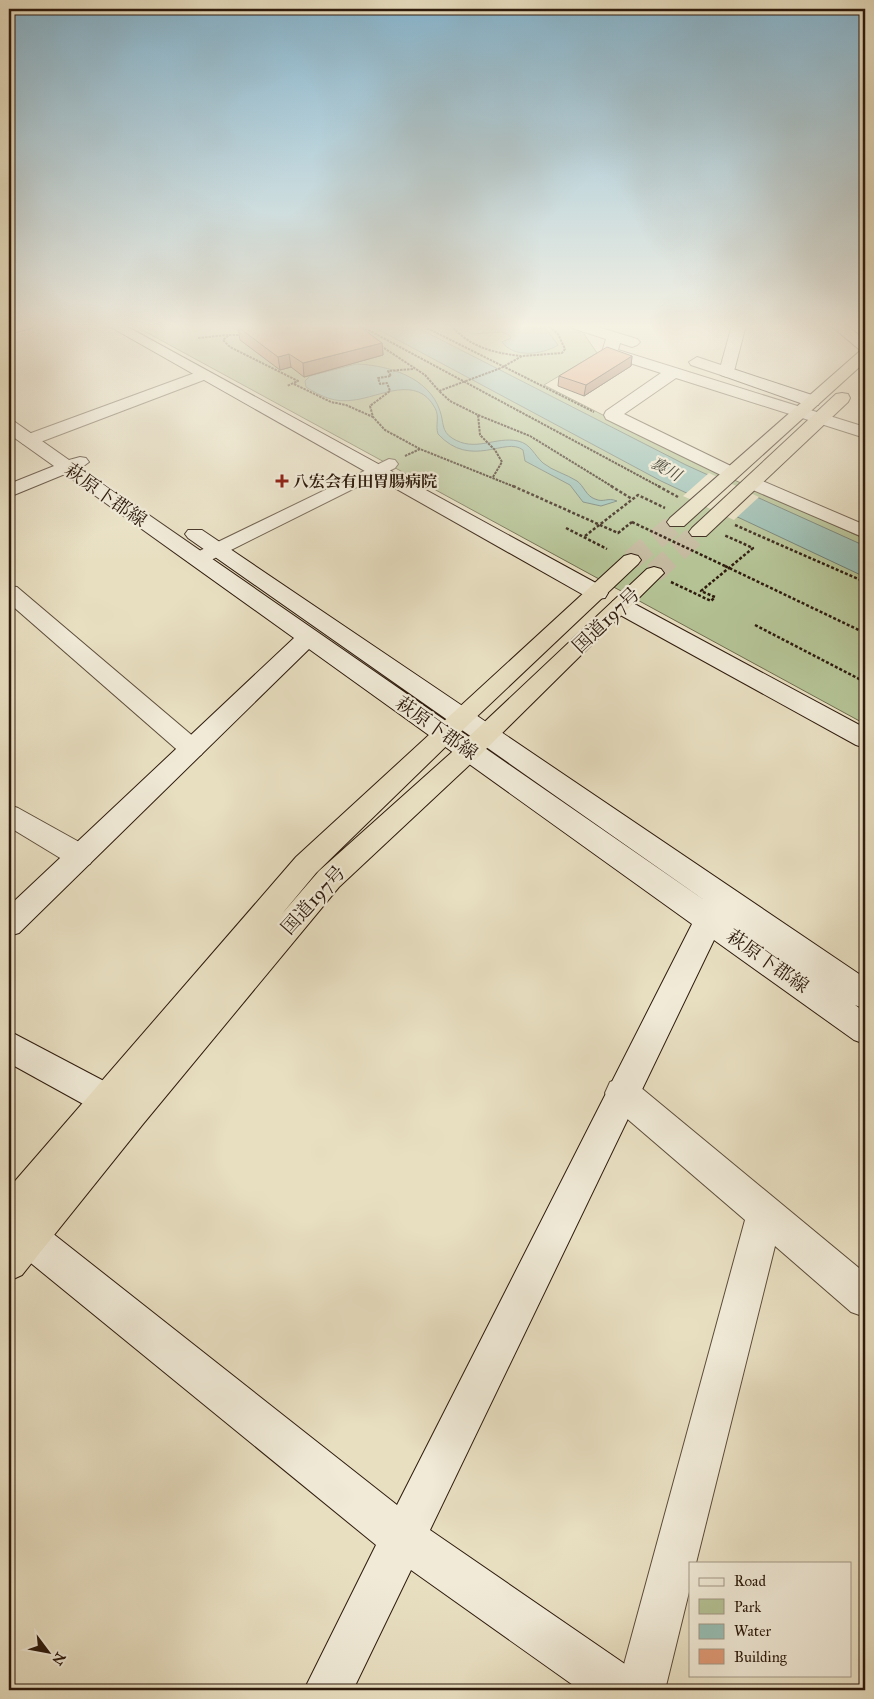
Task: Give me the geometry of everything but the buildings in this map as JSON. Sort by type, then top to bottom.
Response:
[{"type":"highway","points":[[673,516],[690,501],[727,477],[808,404]]},
{"type":"highway","points":[[699,532],[724,518],[749,486],[836,404]]},
{"type":"highway","name":"国道197号","points":[[15,1238],[306,865],[453,725],[597,593],[640,566]]},
{"type":"highway","name":"国道197号","points":[[119,1106],[329,880],[622,606],[640,566]]},
{"type":"street","points":[[38,437],[125,404]]},
{"type":"street","points":[[260,404],[383,467],[597,593]]},
{"type":"street","points":[[626,404],[612,415],[727,477]]},
{"type":"street","points":[[780,404],[800,412],[865,418]]},
{"type":"street","points":[[816,404],[827,413],[865,433]]},
{"type":"street","name":"萩原下郡線","points":[[9,406],[67,467],[308,637],[453,725]]},
{"type":"street","name":"萩原下郡線","points":[[9,426],[86,459],[217,549],[453,725],[718,909],[864,1027]]},
{"type":"street","points":[[9,491],[86,459]]},
{"type":"street","points":[[198,559],[383,467]]},
{"type":"street","points":[[749,486],[865,532]]},
{"type":"street","points":[[13,601],[192,749]]},
{"type":"street","points":[[622,606],[865,738]]},
{"type":"street","points":[[9,924],[308,637]]},
{"type":"street","points":[[9,815],[80,856]]},
{"type":"street","points":[[328,1690],[622,1093],[718,909]]},
{"type":"street","name":"萩原下郡線","points":[[718,909],[865,995]]},
{"type":"street","points":[[9,1046],[119,1106]]},
{"type":"street","points":[[622,1093],[865,1298]]},
{"type":"street","points":[[641,1690],[765,1213]]},
{"type":"street","points":[[15,1238],[403,1538],[621,1690]]},
{"type":"path","points":[[342,404],[373,417],[386,430],[420,449],[493,478],[618,533],[632,522],[865,633]]},
{"type":"path","points":[[372,404],[370,406],[373,417]]},
{"type":"path","points":[[457,404],[530,436],[632,499]]},
{"type":"path","points":[[509,404],[690,501]]},
{"type":"path","points":[[578,404],[600,415]]},
{"type":"path","points":[[478,415],[478,430],[495,450],[502,462],[493,478]]},
{"type":"path","points":[[586,536],[598,524],[638,495],[673,516]]},
{"type":"path","points":[[724,518],[865,582]]},
{"type":"path","points":[[566,528],[586,536],[640,566],[711,601],[715,597],[702,591],[727,567],[754,548],[731,538]]},
{"type":"path","points":[[755,625],[865,682]]},
{"type":"green space","points":[[278,404],[582,404],[701,465],[865,539],[865,724]]},
{"type":"water","points":[[432,404],[437,404],[444,429],[452,438],[469,444],[510,440],[522,442],[547,466],[577,481],[592,498],[617,501],[601,506],[583,502],[570,485],[525,461],[523,450],[516,447],[475,451],[463,450],[450,444],[438,434],[435,408]]},
{"type":"water","name":"裏川","points":[[518,404],[567,404],[686,465],[865,546],[865,577],[661,481]]},
{"type":"pier","points":[[709,473],[759,497],[734,520],[683,496]]},
{"type":"tunnel","points":[[631,560],[677,522]]},
{"type":"tunnel","points":[[654,573],[699,532]]},
{"type":"place","name":"八宏会有田胃腸病院","points":[[282,481]]}]
